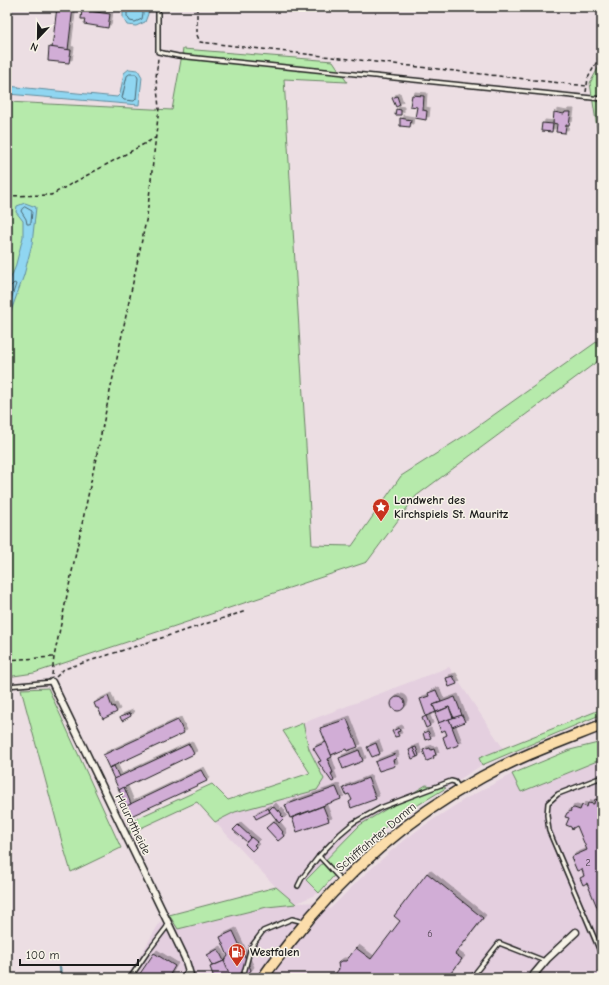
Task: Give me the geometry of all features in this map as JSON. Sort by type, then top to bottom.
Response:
[{"type":"main road","name":"Schifffahrter Damm","points":[[263,978],[306,922],[343,882],[402,828],[459,790],[510,763],[602,725]]},
{"type":"main road","name":"Schifffahrter Damm","points":[[580,733],[602,729]]},
{"type":"street","name":"Haurottheide","points":[[52,682],[185,958],[191,978]]},
{"type":"street","points":[[531,978],[545,960],[576,932]]},
{"type":"lane","points":[[158,7],[158,52],[178,56],[602,99]]},
{"type":"lane","points":[[7,686],[52,682]]},
{"type":"lane","points":[[602,777],[558,794],[548,803],[547,815],[548,831],[602,956]]},
{"type":"lane","points":[[298,886],[302,878],[319,856],[340,834],[363,816],[451,781],[455,782],[459,790]]},
{"type":"lane","points":[[319,856],[343,882]]},
{"type":"lane","points":[[240,978],[244,973],[251,947],[263,931],[292,919],[306,922]]},
{"type":"lane","points":[[130,978],[169,924]]},
{"type":"lane","points":[[473,978],[499,943],[545,960]]},
{"type":"lane","points":[[182,978],[188,969]]},
{"type":"path","points":[[197,7],[197,35],[200,42],[587,86],[588,78],[602,52]]},
{"type":"path","points":[[52,682],[54,656],[147,216],[158,108],[156,78],[158,52]]},
{"type":"path","points":[[7,196],[51,195],[155,138]]},
{"type":"path","points":[[52,682],[64,669],[246,611]]},
{"type":"path","points":[[7,660],[54,656]]},
{"type":"shaded area","points":[[449,667],[503,748],[479,758],[482,765],[446,788],[426,785],[306,880],[319,893],[297,903],[321,902],[330,909],[391,851],[419,829],[465,799],[512,774],[521,792],[602,759],[602,978],[127,978],[160,922],[178,929],[267,907],[295,904],[276,887],[215,822],[235,812],[324,779],[309,749],[303,723]]},
{"type":"green space","points":[[183,49],[333,61],[347,82],[284,79],[312,545],[352,546],[401,476],[464,436],[602,338],[602,358],[416,496],[367,562],[34,673],[7,677],[7,102],[172,110]]},
{"type":"green space","points":[[602,61],[602,176],[600,147],[590,83]]},
{"type":"green space","points":[[48,688],[121,848],[71,872],[21,689]]},
{"type":"green space","points":[[602,709],[602,714],[482,765],[479,758]]},
{"type":"green space","points":[[303,723],[309,749],[324,779],[317,790],[235,812],[215,822],[197,802],[130,833],[129,822],[212,784],[228,800],[310,773],[283,731]]},
{"type":"green space","points":[[602,742],[602,759],[521,792],[512,774],[570,750]]},
{"type":"green space","points":[[426,785],[446,788],[400,816],[374,836],[352,856],[319,893],[306,880],[360,825]]},
{"type":"green space","points":[[276,887],[296,904],[267,907],[178,929],[169,915]]},
{"type":"water","points":[[123,7],[148,7],[148,14],[145,22],[136,26],[127,25],[123,18]]},
{"type":"water","points":[[129,69],[138,70],[142,77],[139,105],[7,94],[7,86],[117,97],[120,94],[124,73]]},
{"type":"water","points":[[25,203],[36,207],[32,244],[24,275],[7,322],[7,287],[15,268],[23,237],[23,221],[16,212],[17,206]]},
{"type":"building","points":[[57,7],[73,7],[68,50],[52,48]]},
{"type":"building","points":[[92,7],[100,7],[100,12],[92,11]]},
{"type":"building","points":[[82,10],[110,14],[108,28],[84,24],[85,19],[81,19]]},
{"type":"building","points":[[49,47],[71,50],[69,63],[48,61]]},
{"type":"building","points":[[412,95],[424,96],[423,110],[427,111],[426,120],[415,118],[417,107],[410,106]]},
{"type":"building","points":[[397,96],[400,105],[396,107],[392,98]]},
{"type":"building","points":[[396,109],[401,110],[401,115],[395,115]]},
{"type":"building","points":[[554,112],[564,114],[565,112],[571,112],[569,125],[566,125],[565,133],[556,132],[557,124],[553,123]]},
{"type":"building","points":[[400,118],[411,120],[410,127],[400,126]]},
{"type":"building","points":[[542,123],[553,124],[552,132],[541,131]]},
{"type":"building","points":[[453,676],[457,684],[449,687],[446,678]]},
{"type":"building","points":[[436,690],[441,702],[433,705],[436,712],[426,716],[420,699],[429,696],[428,693]]},
{"type":"building","points":[[108,696],[112,707],[114,706],[117,712],[103,719],[94,703]]},
{"type":"building","points":[[398,697],[403,699],[405,704],[403,709],[398,711],[393,709],[391,704],[393,699]]},
{"type":"building","points":[[455,697],[462,715],[454,718],[449,707],[436,712],[433,705]]},
{"type":"building","points":[[449,707],[453,718],[439,723],[435,713]]},
{"type":"building","points":[[130,713],[131,716],[122,721],[120,717]]},
{"type":"building","points":[[462,715],[465,722],[452,727],[449,719]]},
{"type":"building","points":[[426,716],[430,726],[426,728],[422,718]]},
{"type":"building","points":[[347,719],[358,747],[347,751],[346,749],[331,755],[320,728]]},
{"type":"building","points":[[449,719],[459,745],[447,749],[443,737],[447,735],[445,730],[441,732],[438,723]]},
{"type":"building","points":[[178,720],[184,733],[109,768],[103,755]]},
{"type":"building","points":[[399,728],[400,731],[397,732],[399,736],[395,737],[392,731]]},
{"type":"building","points":[[428,731],[431,738],[425,740],[423,733]]},
{"type":"building","points":[[326,742],[332,757],[328,759],[333,773],[331,773],[334,781],[332,782],[318,762],[321,761],[313,748]]},
{"type":"building","points":[[376,743],[380,754],[372,757],[367,747]]},
{"type":"building","points":[[189,744],[194,754],[119,790],[114,779]]},
{"type":"building","points":[[416,747],[419,756],[417,757],[413,748]]},
{"type":"building","points":[[413,748],[417,757],[412,759],[409,750]]},
{"type":"building","points":[[430,748],[431,750],[434,749],[436,755],[433,756],[434,758],[427,761],[423,750]]},
{"type":"building","points":[[359,750],[363,761],[343,769],[339,758]]},
{"type":"building","points":[[395,754],[396,759],[393,760],[395,766],[379,771],[375,762]]},
{"type":"building","points":[[114,766],[119,777],[114,779],[109,768]]},
{"type":"building","points":[[201,770],[207,781],[131,816],[126,806]]},
{"type":"building","points":[[368,778],[376,799],[351,808],[349,802],[352,800],[349,794],[346,795],[343,788]]},
{"type":"building","points":[[124,787],[131,804],[126,806],[119,790]]},
{"type":"building","points":[[336,787],[341,799],[290,818],[285,805]]},
{"type":"building","points":[[602,797],[602,919],[587,883],[583,885],[580,878],[584,876],[582,869],[577,871],[571,857],[587,850],[577,826],[572,830],[571,827],[566,825],[569,818],[565,817],[567,813],[571,811],[570,809],[574,808],[580,810],[582,805],[587,807],[588,803],[594,804],[595,799],[600,801]]},
{"type":"building","points":[[273,806],[278,812],[279,810],[284,818],[279,823],[269,810]]},
{"type":"building","points":[[323,806],[329,821],[297,832],[292,818]]},
{"type":"building","points":[[268,808],[270,812],[256,819],[254,815]]},
{"type":"building","points":[[274,821],[283,832],[282,833],[284,836],[278,841],[266,828]]},
{"type":"building","points":[[238,825],[251,837],[247,842],[233,830]]},
{"type":"building","points":[[251,837],[257,842],[254,845],[256,847],[252,851],[245,844]]},
{"type":"building","points":[[427,873],[483,918],[455,954],[462,959],[447,978],[332,978],[339,969],[338,963],[341,961],[346,961],[356,948],[371,959],[400,921],[394,916]]},
{"type":"building","points":[[233,931],[251,970],[245,978],[228,978],[222,964],[228,956],[220,937]]},
{"type":"building","points":[[218,949],[224,961],[212,966],[207,955]]},
{"type":"building","points":[[154,953],[175,966],[168,978],[137,978]]},
{"type":"building","points":[[224,961],[231,978],[214,978],[210,967]]},
{"type":"waterway","points":[[60,967],[61,978]]},
{"type":"place","name":"Landwehr des Kirchspiels St. Mauritz","points":[[381,522]]},
{"type":"place","name":"Westfalen","points":[[237,967]]}]
